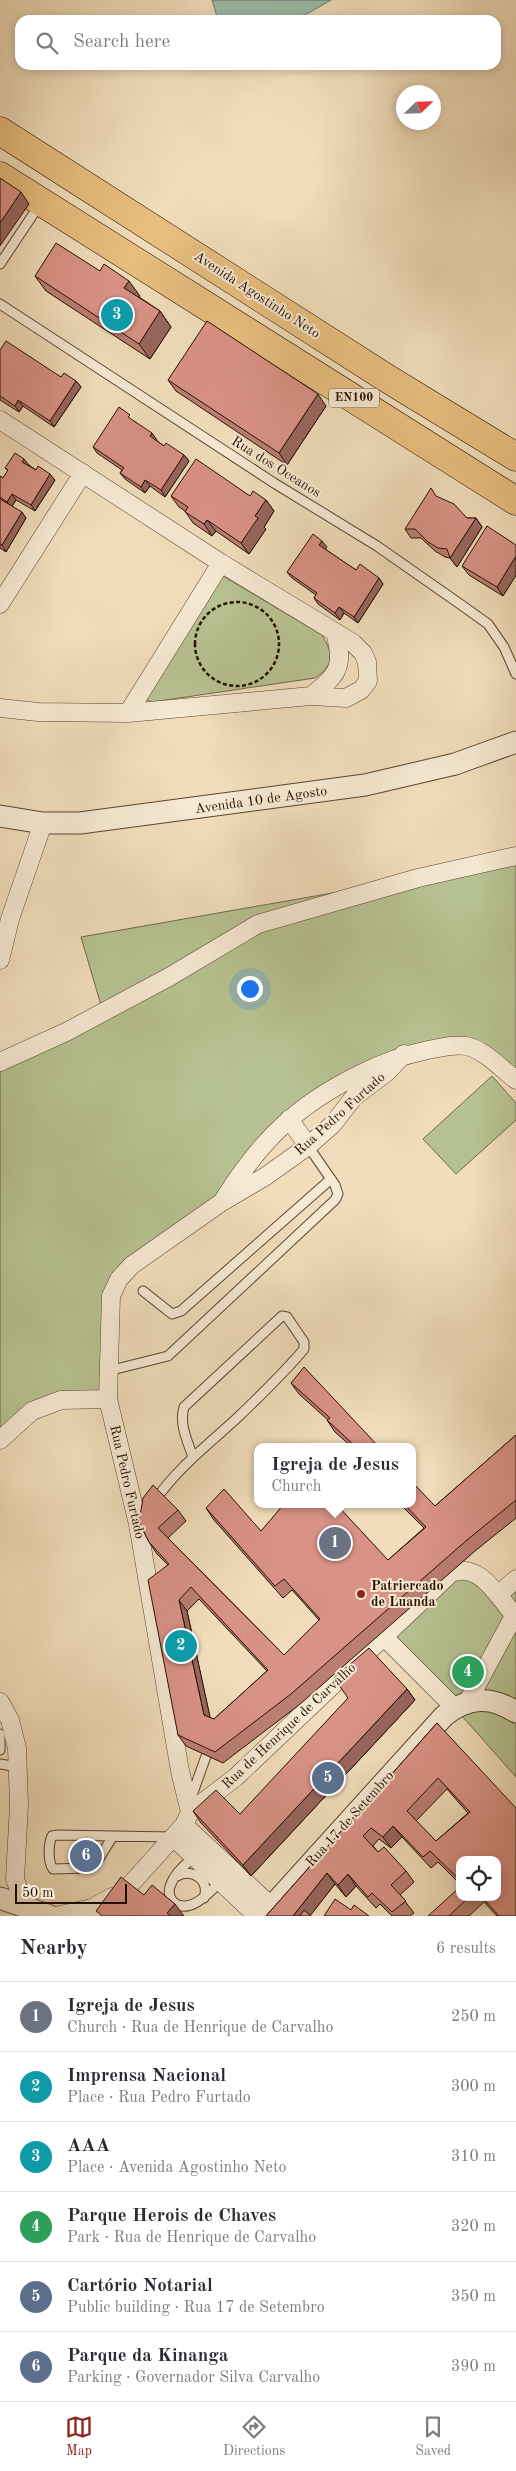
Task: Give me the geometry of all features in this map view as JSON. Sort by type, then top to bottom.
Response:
[{"type":"main road","name":"Avenida Agostinho Neto","points":[[0,130],[388,379],[516,457]]},
{"type":"main road","name":"EN100","points":[[0,176],[516,501]]},
{"type":"street","points":[[0,420],[221,563],[335,634],[353,643],[363,653],[370,671],[368,680],[361,690],[346,698],[311,696],[128,713],[38,712],[0,708]]},
{"type":"street","points":[[0,604],[83,473]]},
{"type":"street","points":[[128,713],[221,563]]},
{"type":"street","points":[[311,696],[337,672],[341,652],[335,634]]},
{"type":"street","name":"Avenida 10 de Agosto","points":[[0,816],[43,823],[80,824],[366,785],[455,764],[516,742]]},
{"type":"street","points":[[0,960],[5,920],[43,823]]},
{"type":"street","points":[[0,1062],[66,1032],[161,981],[258,924],[418,878],[516,856]]},
{"type":"street","name":"Rua Pedro Furtado","points":[[222,1202],[249,1164],[289,1119],[322,1095],[404,1054],[450,1046],[467,1046],[477,1051],[516,1080]]},
{"type":"street","name":"Rua Pedro Furtado","points":[[184,1820],[180,1771],[138,1524],[108,1399],[111,1296],[119,1279],[132,1265],[222,1202],[266,1176],[308,1146],[333,1124],[354,1097],[387,1072],[404,1054]]},
{"type":"street","points":[[322,1095],[342,1112]]},
{"type":"street","points":[[289,1119],[308,1146]]},
{"type":"street","points":[[0,1440],[32,1411],[62,1400],[108,1399]]},
{"type":"street","name":"Rua de Henrique de Carvalho","points":[[102,1916],[184,1820],[236,1777],[445,1578],[457,1571],[466,1570],[478,1574],[515,1616],[461,1705]]},
{"type":"street","points":[[498,1596],[516,1579]]},
{"type":"street","points":[[384,1637],[461,1705],[483,1700],[500,1702],[516,1712]]},
{"type":"street","points":[[0,1702],[10,1720],[4,1732],[18,1767],[19,1803],[8,1883],[37,1912]]},
{"type":"street","name":"Rua 17 de Setembro","points":[[263,1913],[437,1723],[461,1705]]},
{"type":"street","points":[[184,1820],[199,1850],[263,1913]]},
{"type":"street","points":[[56,1916],[92,1908],[126,1889]]},
{"type":"street","points":[[0,1898],[37,1912]]},
{"type":"lane","points":[[0,264],[41,202]]},
{"type":"lane","name":"Rua dos Oceanos","points":[[0,304],[274,483],[377,546],[488,624],[504,647],[516,674]]},
{"type":"lane","points":[[108,1371],[168,1356],[335,1200],[338,1194],[331,1179],[308,1146]]},
{"type":"lane","points":[[143,1291],[172,1314],[181,1310],[331,1179]]},
{"type":"lane","points":[[138,1524],[168,1483],[193,1457],[238,1417],[304,1349],[304,1342],[287,1317],[282,1316],[184,1406],[181,1415],[183,1430],[193,1457]]},
{"type":"lane","points":[[0,1750],[4,1732]]},
{"type":"lane","points":[[113,1836],[95,1866],[89,1868],[53,1869],[50,1865],[49,1842],[52,1836],[113,1836],[184,1820],[215,1733]]},
{"type":"lane","points":[[0,1764],[18,1767]]},
{"type":"lane","points":[[199,1850],[173,1880],[169,1890],[172,1901],[176,1906],[188,1909],[200,1904],[226,1875]]},
{"type":"lane","points":[[173,1880],[182,1873],[188,1872],[199,1876],[206,1893],[200,1904]]},
{"type":"path","points":[[238,602],[253,605],[270,618],[279,638],[279,653],[274,667],[264,678],[251,685],[236,687],[222,684],[209,676],[200,664],[195,650],[195,643],[201,622],[211,611],[224,604],[238,602]]},
{"type":"shaded area","points":[[212,0],[331,0],[305,15],[216,15]]},
{"type":"shaded area","points":[[223,576],[322,635],[330,653],[329,663],[326,668],[315,678],[152,702],[147,700],[146,694]]},
{"type":"shaded area","points":[[516,856],[516,1080],[477,1051],[443,1047],[314,1100],[238,1178],[119,1279],[108,1399],[61,1400],[0,1440],[0,1059],[103,1012],[81,937],[418,878]]},
{"type":"shaded area","points":[[492,1076],[516,1103],[516,1120],[456,1174],[423,1139]]},
{"type":"shaded area","points":[[457,1571],[498,1595],[516,1579],[516,1777],[455,1708],[384,1637]]},
{"type":"building","points":[[0,178],[21,192],[0,223]]},
{"type":"building","points":[[56,243],[100,271],[104,264],[129,281],[124,288],[160,311],[139,344],[35,276]]},
{"type":"building","points":[[207,321],[318,394],[279,453],[168,380]]},
{"type":"building","points":[[6,341],[61,377],[64,373],[76,381],[50,421],[18,400],[15,406],[0,396],[0,350]]},
{"type":"building","points":[[119,407],[130,415],[128,417],[152,433],[150,436],[164,446],[166,443],[184,455],[161,490],[145,480],[141,487],[120,473],[124,468],[93,447]]},
{"type":"building","points":[[15,453],[24,459],[22,462],[36,470],[38,466],[50,474],[31,505],[12,494],[7,502],[0,497],[0,476],[3,478],[8,470],[5,468]]},
{"type":"building","points":[[196,459],[250,496],[253,491],[266,500],[255,516],[258,518],[241,543],[207,520],[204,524],[185,512],[188,507],[171,496]]},
{"type":"building","points":[[431,488],[436,496],[454,504],[467,518],[476,518],[450,558],[447,549],[438,548],[428,542],[415,529],[405,529]]},
{"type":"building","points":[[0,499],[22,512],[2,545],[0,544]]},
{"type":"building","points":[[487,526],[516,545],[516,556],[497,587],[462,566]]},
{"type":"building","points":[[313,534],[322,541],[319,545],[356,570],[360,564],[379,578],[354,617],[339,607],[335,613],[314,598],[317,593],[287,572]]},
{"type":"building","points":[[304,1367],[375,1443],[352,1443],[327,1420],[330,1418],[291,1383]]},
{"type":"building","points":[[516,1435],[516,1500],[467,1540],[291,1694],[215,1752],[178,1735],[148,1580],[169,1564],[149,1542],[139,1522],[143,1498],[153,1485],[178,1510],[158,1528],[284,1655],[320,1619],[284,1579],[275,1586],[206,1508],[224,1489],[261,1531],[281,1508],[340,1508],[388,1560],[426,1527],[408,1508],[416,1508],[416,1486],[435,1506]],"holes":[[[191,1587],[268,1670],[214,1719],[204,1715],[179,1600]]]},
{"type":"building","points":[[369,1648],[407,1689],[243,1865],[193,1811],[216,1790],[240,1814],[348,1698],[334,1678]]},
{"type":"building","points":[[437,1723],[516,1808],[516,1916],[499,1916],[486,1901],[501,1901],[501,1856],[456,1856],[456,1876],[430,1851],[423,1857],[393,1826],[383,1837],[371,1828],[363,1836],[378,1852],[384,1847],[406,1871],[391,1885],[406,1901],[392,1912],[372,1893],[368,1897],[348,1874],[338,1885],[327,1873],[293,1916],[266,1916]],"holes":[[[438,1778],[470,1812],[436,1841],[407,1811]]]},
{"type":"building","points":[[121,1877],[144,1895],[152,1885],[175,1904],[167,1913],[171,1916],[102,1916],[96,1911]]},
{"type":"building","points":[[456,1891],[456,1901],[465,1901],[449,1916],[428,1916]]},
{"type":"building","points":[[335,1899],[351,1910],[354,1905],[369,1916],[324,1916]]},
{"type":"building","points":[[304,1910],[311,1916],[300,1916]]},
{"type":"place","name":"AAA","points":[[117,315]]},
{"type":"place","name":"Igreja de Jesus","points":[[335,1543]]},
{"type":"place","name":"Patriercado de Luanda","points":[[361,1594]]},
{"type":"place","name":"Imprensa Nacional","points":[[181,1646]]},
{"type":"place","name":"Parque Herois de Chaves","points":[[468,1672]]},
{"type":"place","name":"Cartório Notarial","points":[[328,1778]]},
{"type":"place","name":"Parque da Kinanga","points":[[86,1856]]}]
